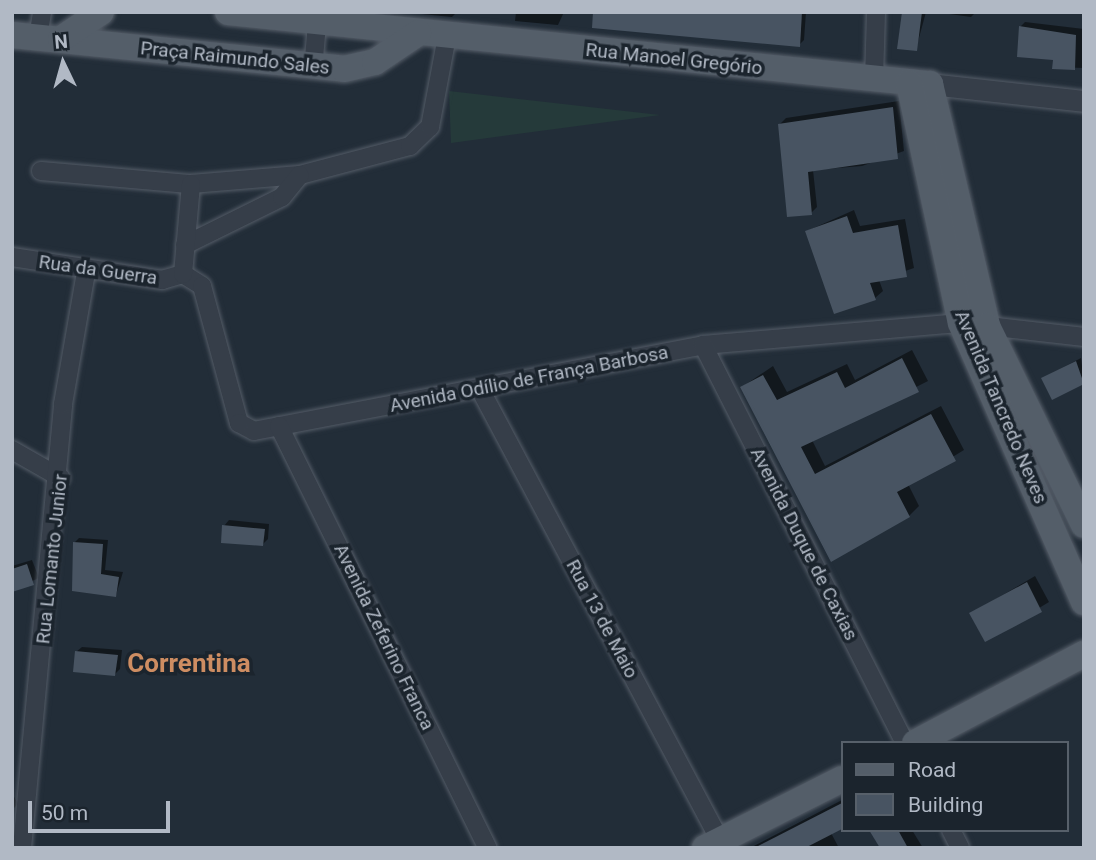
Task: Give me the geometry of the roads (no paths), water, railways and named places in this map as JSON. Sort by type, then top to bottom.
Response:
[{"type":"main road","name":"Praça Raimundo Sales","points":[[38,31],[100,12]]},
{"type":"main road","points":[[228,12],[318,18],[418,33]]},
{"type":"main road","name":"Praça Raimundo Sales","points":[[38,31],[313,69],[362,67],[418,33]]},
{"type":"main road","name":"Rua Manoel Gregório","points":[[418,33],[920,84]]},
{"type":"main road","name":"Avenida Tancredo Neves","points":[[920,84],[961,323],[1084,602]]},
{"type":"main road","name":"Avenida Tancredo Neves","points":[[920,84],[988,326],[1084,525]]},
{"type":"main road","points":[[919,741],[1084,654]]},
{"type":"main road","points":[[716,845],[841,780]]},
{"type":"street","points":[[874,80],[876,12]]},
{"type":"street","points":[[313,69],[318,18]]},
{"type":"street","points":[[41,171],[191,184],[300,175],[421,140],[430,127],[447,36]]},
{"type":"street","points":[[920,84],[1084,101]]},
{"type":"street","points":[[185,245],[282,197],[300,175]]},
{"type":"street","points":[[183,274],[191,184]]},
{"type":"street","name":"Rua da Guerra","points":[[12,257],[86,272],[162,280],[183,274]]},
{"type":"street","name":"Rua Lomanto Junior","points":[[22,848],[19,822],[61,478],[63,404],[86,272]]},
{"type":"street","name":"Avenida Odílio de França Barbosa","points":[[183,274],[202,286],[209,303],[239,423],[254,431],[481,391],[703,345],[961,323],[1084,337]]},
{"type":"street","name":"Avenida Duque de Caxias","points":[[703,345],[904,741]]},
{"type":"street","name":"Rua 13 de Maio","points":[[481,391],[716,845]]},
{"type":"street","name":"Avenida Zeferino Franca","points":[[279,426],[488,848]]},
{"type":"street","points":[[12,450],[61,478]]},
{"type":"street","points":[[952,832],[960,848]]},
{"type":"district","name":"Correntina","points":[[189,664]]}]
